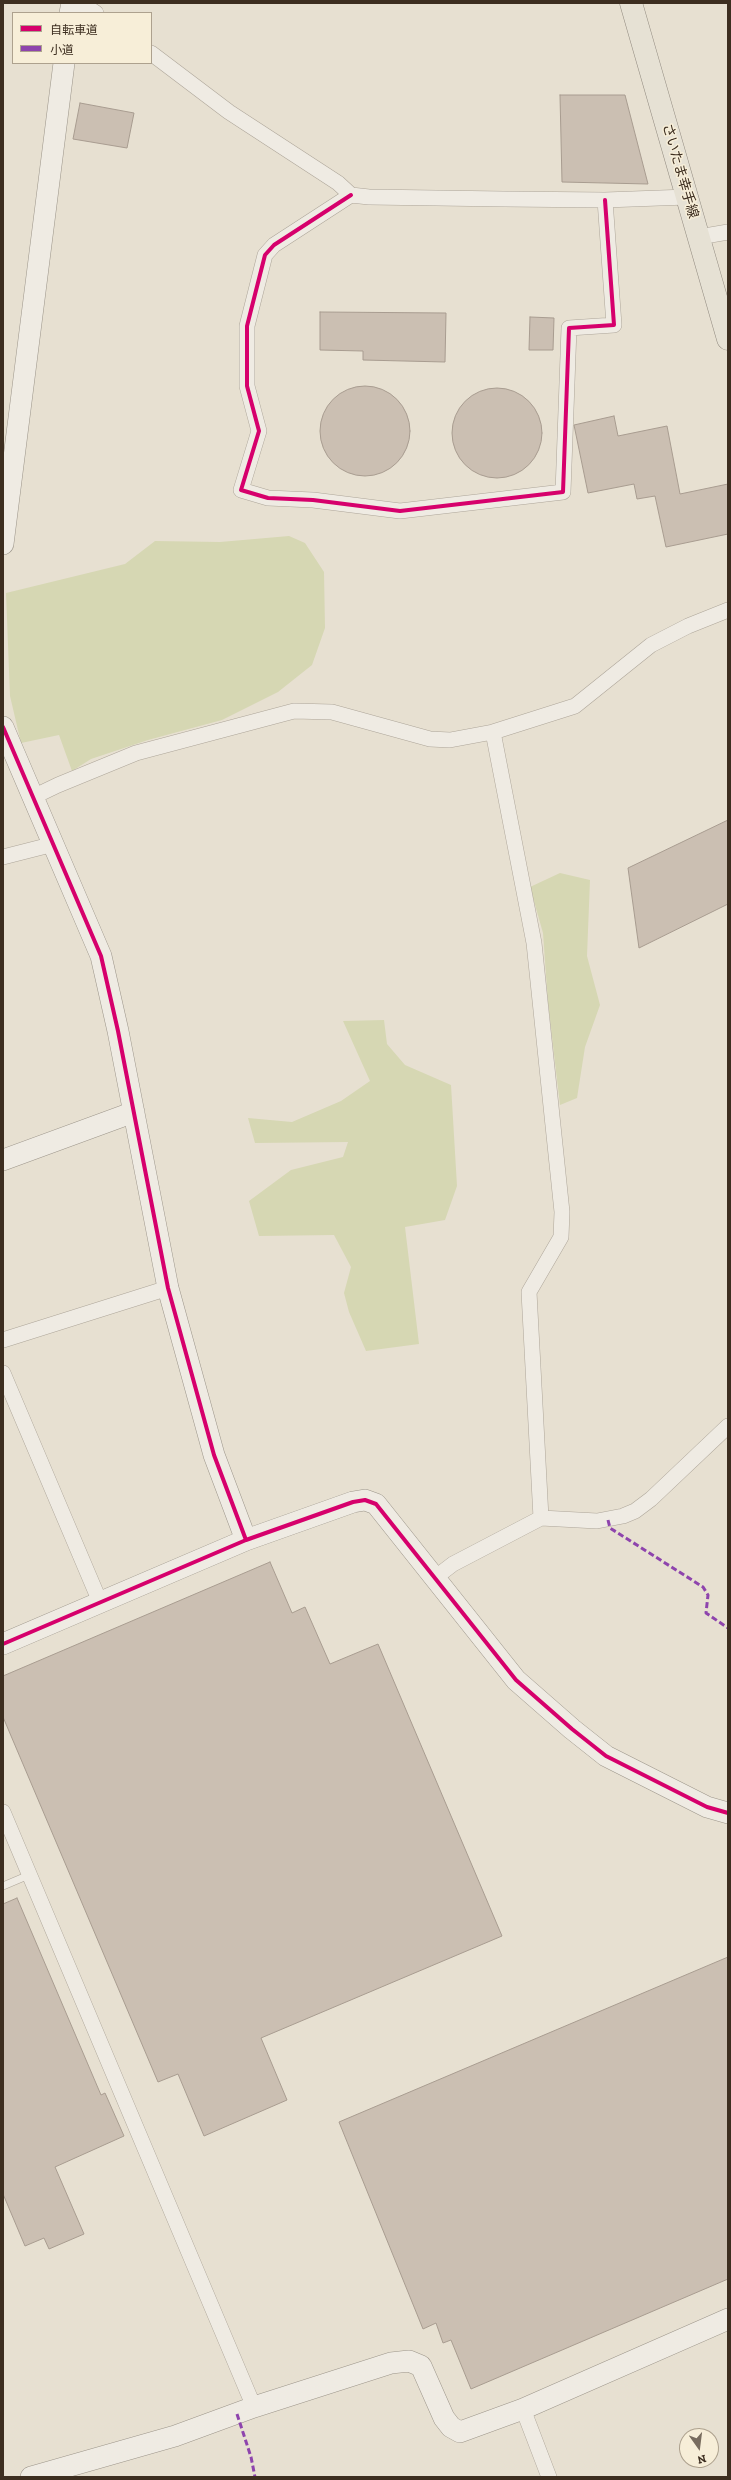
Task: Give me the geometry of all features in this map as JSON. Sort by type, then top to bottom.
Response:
[{"type":"main road","name":"さいたま幸手線","points":[[631,3],[728,339]]},
{"type":"street","points":[[81,3],[94,12]]},
{"type":"street","points":[[152,54],[229,112],[338,183],[352,195],[370,197],[605,200],[687,197]]},
{"type":"street","points":[[3,544],[64,64]]},
{"type":"street","points":[[352,195],[274,245],[266,255],[247,326],[247,386],[259,431],[241,490],[268,498],[313,500],[400,511],[563,492],[569,328],[614,325],[605,200]]},
{"type":"street","points":[[699,237],[728,232]]},
{"type":"street","points":[[33,797],[58,785],[136,753],[294,711],[332,712],[430,739],[450,740],[494,732],[575,706],[651,645],[688,626],[728,610]]},
{"type":"street","points":[[3,727],[101,956],[134,1112],[168,1288],[214,1455],[246,1540]]},
{"type":"street","points":[[494,732],[534,944],[562,1212],[561,1237],[529,1292],[541,1518]]},
{"type":"street","points":[[3,856],[54,844]]},
{"type":"street","points":[[3,1160],[134,1112]]},
{"type":"street","points":[[3,1340],[168,1288]]},
{"type":"street","points":[[3,1373],[100,1602]]},
{"type":"street","points":[[436,1577],[453,1564],[541,1518],[597,1521],[623,1516],[636,1511],[651,1499],[728,1426]]},
{"type":"street","points":[[3,1644],[246,1540],[353,1502],[365,1500],[376,1504],[436,1577],[516,1680],[594,1748],[606,1756],[707,1807],[728,1813]]},
{"type":"street","points":[[3,1812],[254,2407]]},
{"type":"street","points":[[31,2477],[175,2436],[254,2407],[391,2363],[409,2361],[421,2366],[444,2418],[451,2427],[460,2432],[523,2409],[728,2318]]},
{"type":"street","points":[[523,2409],[549,2477]]},
{"type":"lane","points":[[3,1886],[29,1875]]},
{"type":"green space","points":[[289,536],[305,543],[324,572],[325,628],[312,665],[278,692],[222,720],[148,740],[91,759],[72,771],[59,735],[21,743],[10,696],[6,593],[125,564],[155,541],[220,542]]},
{"type":"green space","points":[[560,873],[590,880],[587,956],[600,1005],[585,1047],[577,1098],[560,1105],[548,1003],[543,933],[530,887]]},
{"type":"green space","points":[[384,1020],[387,1044],[405,1065],[451,1085],[457,1186],[445,1220],[405,1227],[419,1344],[366,1351],[349,1312],[344,1293],[351,1267],[334,1235],[259,1236],[249,1201],[291,1170],[343,1157],[348,1142],[255,1143],[248,1118],[292,1122],[341,1101],[370,1081],[343,1021]]},
{"type":"building","points":[[560,95],[625,95],[648,184],[562,182]]},
{"type":"building","points":[[80,103],[134,113],[127,148],[73,139]]},
{"type":"building","points":[[320,312],[446,313],[445,362],[363,360],[363,351],[320,350]]},
{"type":"building","points":[[530,317],[554,318],[553,350],[529,350]]},
{"type":"building","points":[[365,386],[382,390],[397,399],[406,414],[410,431],[406,448],[397,463],[382,472],[365,476],[348,472],[333,463],[324,448],[320,431],[324,414],[333,399],[348,390]]},
{"type":"building","points":[[488,388],[506,388],[522,395],[535,408],[542,424],[542,442],[535,458],[522,471],[506,478],[488,478],[472,471],[459,458],[452,442],[452,424],[459,408],[472,395]]},
{"type":"building","points":[[614,416],[618,436],[667,426],[680,494],[728,484],[728,534],[666,547],[655,496],[637,499],[634,484],[588,493],[574,425]]},
{"type":"building","points":[[728,820],[728,904],[639,948],[628,868]]},
{"type":"building","points":[[270,1562],[292,1613],[305,1607],[330,1664],[378,1644],[502,1936],[261,2038],[287,2100],[204,2136],[178,2074],[158,2082],[3,1717],[3,1676]]},
{"type":"building","points":[[17,1898],[101,2095],[105,2093],[124,2136],[55,2167],[84,2234],[49,2249],[44,2238],[25,2246],[3,2194],[3,1904]]},
{"type":"building","points":[[728,1957],[728,2279],[471,2389],[451,2340],[443,2343],[436,2323],[423,2329],[339,2122]]},
{"type":"marked path","points":[[608,1520],[610,1528],[703,1587],[708,1595],[706,1613],[728,1628]]},
{"type":"marked path","points":[[237,2414],[251,2457],[255,2477]]},
{"type":"cycle path","points":[[351,195],[274,245],[265,255],[247,326],[247,386],[259,431],[241,490],[268,498],[313,500],[400,511],[563,492],[569,328],[614,325],[605,200]]},
{"type":"cycle path","points":[[3,727],[101,956],[118,1031],[168,1288],[214,1455],[246,1540]]},
{"type":"cycle path","points":[[3,1644],[246,1540],[353,1502],[365,1500],[376,1504],[516,1680],[572,1729],[606,1756],[707,1807],[728,1813]]}]
